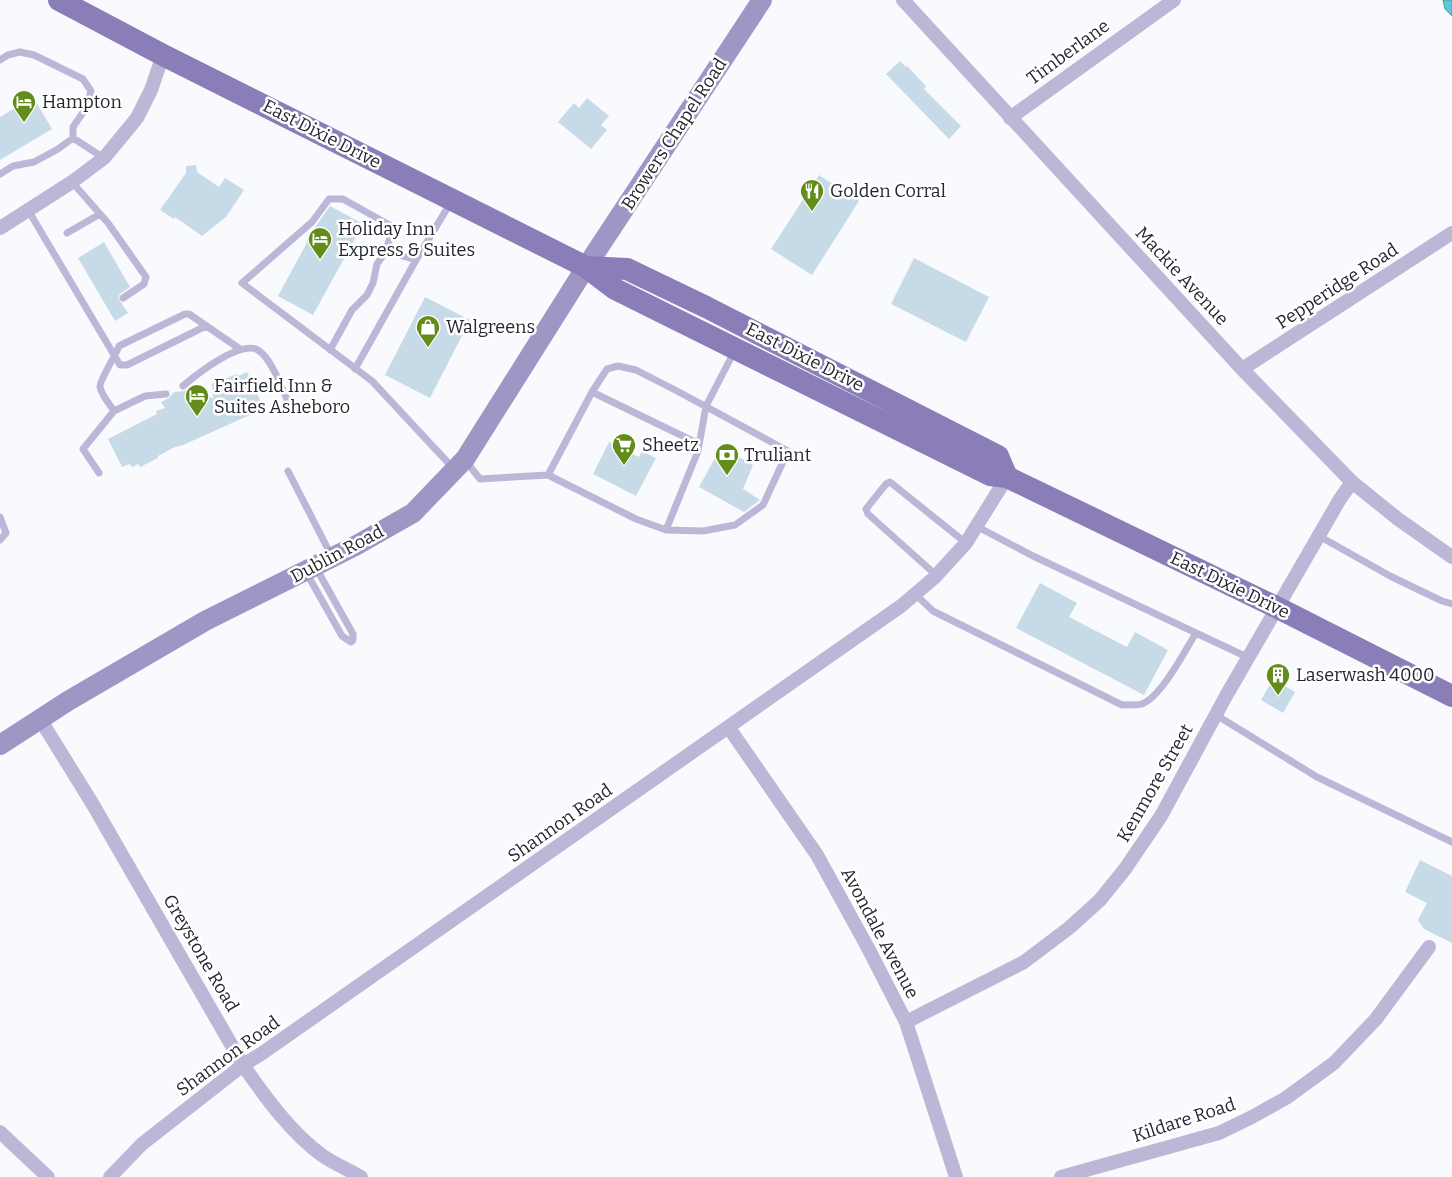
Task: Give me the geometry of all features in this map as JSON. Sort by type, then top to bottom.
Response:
[{"type":"main road","name":"East Dixie Drive","points":[[59,0],[586,267],[615,289],[990,475],[1007,476],[1278,608],[1452,696]]},
{"type":"main road","name":"East Dixie Drive","points":[[586,267],[627,269],[706,307],[998,456],[1007,476]]},
{"type":"street","name":"Browers Chapel Road","points":[[586,267],[762,0]]},
{"type":"street","name":"Mackie Avenue","points":[[903,0],[1242,370],[1352,482],[1398,519],[1452,557]]},
{"type":"street","name":"Timberlane","points":[[1010,118],[1174,0]]},
{"type":"street","points":[[0,228],[72,182],[104,158],[137,118],[151,90],[163,54]]},
{"type":"street","name":"Pepperidge Road","points":[[1242,370],[1452,234]]},
{"type":"street","name":"Dublin Road","points":[[0,745],[40,719],[205,621],[355,546],[413,513],[460,465],[586,267]]},
{"type":"street","name":"Shannon Road","points":[[110,1177],[142,1144],[244,1065],[858,638],[901,606],[936,575],[966,543],[1007,476]]},
{"type":"street","name":"Kenmore Street","points":[[906,1022],[1024,962],[1069,928],[1100,900],[1125,870],[1148,836],[1340,498],[1352,482]]},
{"type":"street","name":"Greystone Road","points":[[40,719],[97,812],[244,1065],[265,1097],[292,1128],[323,1156],[361,1177]]},
{"type":"street","name":"Avondale Avenue","points":[[729,728],[817,855],[906,1022],[956,1177]]},
{"type":"street","name":"Kildare Road","points":[[1061,1177],[1219,1132],[1252,1117],[1286,1098],[1334,1063],[1376,1019],[1429,947]]},
{"type":"street","points":[[0,1132],[48,1177]]},
{"type":"lane","points":[[0,60],[8,55],[20,52],[34,55],[83,80],[92,92],[86,108],[73,127],[73,138]]},
{"type":"lane","points":[[73,138],[104,158]]},
{"type":"lane","points":[[0,174],[13,166],[34,162],[58,149],[73,138]]},
{"type":"lane","points":[[72,182],[100,214],[146,276],[144,284],[123,298]]},
{"type":"lane","points":[[330,350],[352,310],[367,295],[374,283],[377,264],[386,251],[394,227],[343,199],[329,199],[312,222],[242,283],[330,350],[355,369],[372,381],[460,465],[480,479],[548,475],[636,518],[666,530],[703,531],[735,525],[763,505],[788,451],[636,370],[618,366],[607,368],[592,392],[548,475]]},
{"type":"lane","points":[[355,369],[452,200]]},
{"type":"lane","points":[[28,210],[120,365],[127,365],[206,326]]},
{"type":"lane","points":[[67,233],[100,214]]},
{"type":"lane","points":[[386,251],[416,260]]},
{"type":"lane","points":[[114,411],[100,387],[100,380],[115,357],[119,346],[185,314],[190,314],[240,349]]},
{"type":"lane","points":[[183,386],[200,372],[240,349],[249,347],[258,350],[268,360],[290,404]]},
{"type":"lane","points":[[666,530],[698,451],[706,406],[736,349]]},
{"type":"lane","points":[[592,392],[699,444]]},
{"type":"lane","points":[[98,473],[83,449],[114,411],[145,396],[166,394]]},
{"type":"lane","points":[[288,471],[318,565],[342,636],[351,642],[354,640],[353,634],[318,565]]},
{"type":"lane","points":[[936,575],[868,514],[866,509],[886,484],[890,482],[966,543]]},
{"type":"lane","points":[[0,517],[6,533],[0,540]]},
{"type":"lane","points":[[976,526],[1033,556],[1249,658]]},
{"type":"lane","points":[[1319,536],[1390,576],[1452,604]]},
{"type":"lane","points":[[915,594],[933,611],[1122,705],[1140,704],[1150,699],[1168,679],[1196,633]]},
{"type":"lane","points":[[1216,715],[1317,777],[1452,842]]},
{"type":"water","points":[[1443,0],[1452,0],[1452,16],[1445,9]]},
{"type":"building","points":[[900,61],[926,86],[924,89],[961,126],[949,139],[886,74]]},
{"type":"building","name":"Hampton","points":[[33,97],[52,129],[0,160],[0,117]]},
{"type":"building","points":[[587,98],[609,116],[601,125],[607,130],[591,149],[558,122],[574,103],[579,108]]},
{"type":"building","points":[[196,165],[197,172],[219,187],[225,178],[244,190],[226,217],[202,236],[175,217],[174,219],[160,210],[186,173],[186,166]]},
{"type":"building","points":[[819,175],[859,201],[812,275],[771,249]]},
{"type":"building","name":"Holiday Inn Express & Suites","points":[[330,206],[363,224],[313,315],[278,296],[316,226]]},
{"type":"building","points":[[104,242],[130,287],[120,294],[118,298],[128,313],[115,321],[78,258]]},
{"type":"building","points":[[914,258],[989,297],[966,342],[891,304]]},
{"type":"building","name":"Walgreens","points":[[425,297],[470,320],[430,398],[385,375]]},
{"type":"building","name":"Fairfield Inn & Suites Asheboro","points":[[247,372],[260,400],[253,404],[254,409],[249,412],[250,415],[175,447],[140,467],[138,464],[132,467],[130,464],[122,467],[108,439],[157,414],[156,411],[165,408],[161,402],[169,398],[174,392],[184,391],[191,387],[195,393],[200,389],[213,399],[212,384]]},
{"type":"building","name":"Sheetz","points":[[609,442],[639,457],[642,451],[656,458],[636,496],[593,474]]},
{"type":"building","name":"Truliant","points":[[721,447],[753,465],[743,489],[760,500],[744,512],[699,487]]},
{"type":"building","points":[[1040,583],[1077,603],[1069,617],[1127,647],[1135,632],[1168,650],[1144,695],[1016,628]]},
{"type":"building","name":"Laserwash 4000","points":[[1273,679],[1295,692],[1283,713],[1261,700]]},
{"type":"building","points":[[1420,860],[1452,876],[1452,943],[1424,929],[1418,920],[1427,903],[1405,892]]},
{"type":"place","name":"Hampton","points":[[24,123]]},
{"type":"place","name":"Golden Corral","points":[[812,212]]},
{"type":"place","name":"Holiday Inn Express & Suites","points":[[320,260]]},
{"type":"place","name":"Walgreens","points":[[428,348]]},
{"type":"place","name":"Fairfield Inn & Suites Asheboro","points":[[197,417]]},
{"type":"place","name":"Sheetz","points":[[624,466]]},
{"type":"place","name":"Truliant","points":[[727,476]]},
{"type":"place","name":"Laserwash 4000","points":[[1278,696]]}]
